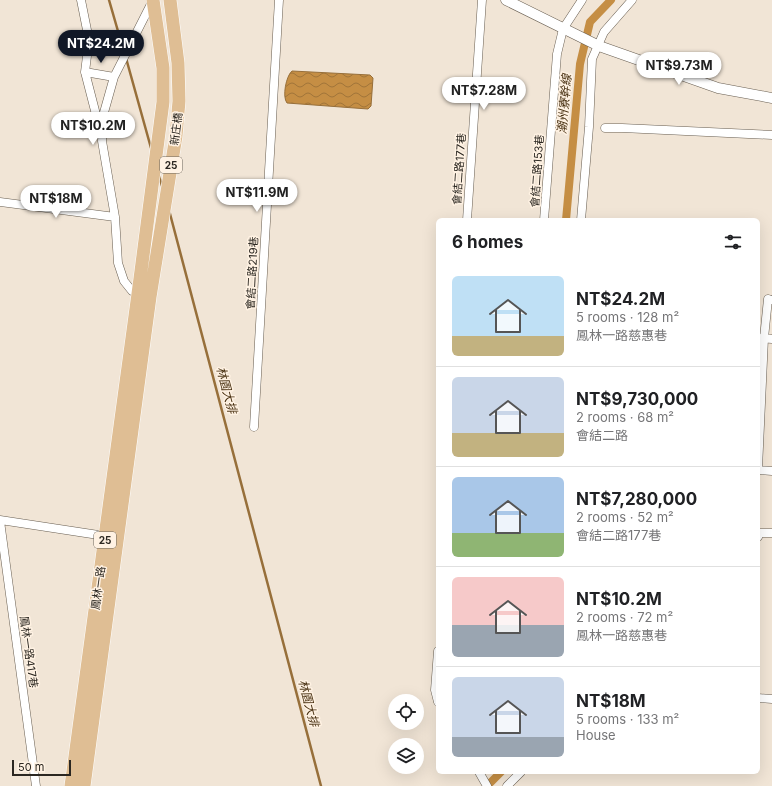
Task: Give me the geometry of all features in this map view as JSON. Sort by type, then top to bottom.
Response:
[{"type":"main road","name":"新庄橋","points":[[144,295],[176,136],[179,101],[178,63],[170,0]]},
{"type":"main road","name":"新庄橋","points":[[144,295],[163,102],[163,68],[153,1]]},
{"type":"main road","name":"鳳林一路","points":[[71,786],[105,536],[144,295]]},
{"type":"main road","name":"鳳林一路","points":[[84,786],[144,295]]},
{"type":"street","points":[[81,0],[89,40],[85,72],[102,141],[115,217],[118,263],[124,281],[132,291],[144,295]]},
{"type":"street","name":"會結二路219巷","points":[[254,427],[279,0]]},
{"type":"street","name":"會結二路177巷","points":[[467,218],[482,0]]},
{"type":"street","points":[[506,0],[518,3],[566,30],[597,45],[718,88],[772,98]]},
{"type":"street","name":"會結二路153巷","points":[[544,218],[557,54],[566,30],[582,0]]},
{"type":"street","points":[[581,218],[592,59],[604,32],[632,0]]},
{"type":"street","points":[[102,141],[103,116],[114,77],[153,1]]},
{"type":"street","points":[[85,72],[114,77]]},
{"type":"street","points":[[605,128],[770,137]]},
{"type":"street","points":[[0,202],[115,217]]},
{"type":"street","points":[[760,432],[768,299],[772,300]]},
{"type":"street","points":[[760,469],[772,471]]},
{"type":"street","points":[[0,520],[105,536]]},
{"type":"street","name":"鳳林一路417巷","points":[[0,520],[36,786]]},
{"type":"street","points":[[760,533],[772,533]]},
{"type":"street","points":[[436,677],[436,694]]},
{"type":"street","points":[[760,698],[772,699]]},
{"type":"street","points":[[479,774],[486,784]]},
{"type":"street","points":[[507,786],[519,774]]},
{"type":"water","points":[[292,71],[370,75],[373,78],[371,106],[368,109],[287,103],[285,87],[288,77]]},
{"type":"waterway","name":"林園大排","points":[[109,0],[124,52]]},
{"type":"waterway","name":"潮州寮幹線","points":[[566,218],[580,64],[590,22],[611,0]]},
{"type":"waterway","name":"林園大排","points":[[126,58],[151,148]]},
{"type":"waterway","name":"林園大排","points":[[159,176],[162,186]]},
{"type":"waterway","name":"林園大排","points":[[169,210],[321,786]]},
{"type":"waterway","name":"潮州寮幹線","points":[[487,786],[499,774]]}]
